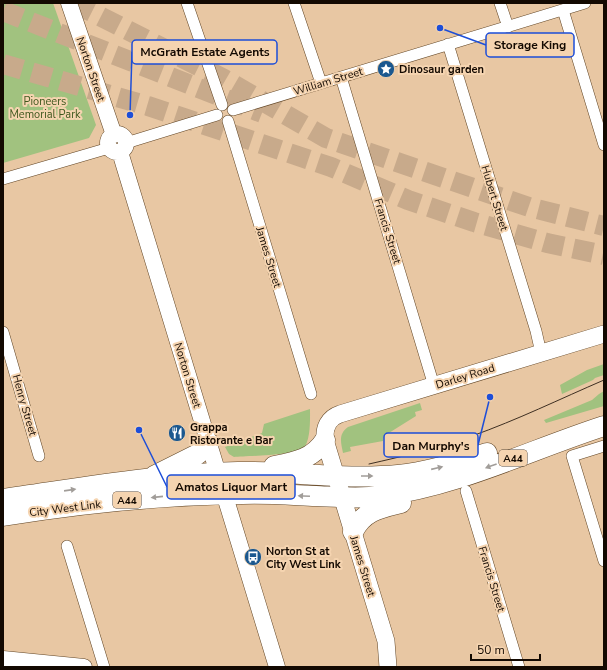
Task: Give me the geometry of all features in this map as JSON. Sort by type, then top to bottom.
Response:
[{"type":"highway","name":"A44","points":[[336,476],[399,475],[434,469],[462,462],[604,414]]},
{"type":"highway","name":"A44","points":[[343,498],[378,497],[447,482],[604,426]]},
{"type":"highway","points":[[262,473],[272,467],[307,458],[318,450],[327,431]]},
{"type":"highway","points":[[148,479],[198,454],[209,443]]},
{"type":"highway","name":"City West Link","points":[[3,499],[148,479],[238,472],[336,476]]},
{"type":"highway","points":[[353,532],[360,520],[368,514],[384,507],[407,501],[424,488]]},
{"type":"highway","name":"City West Link","points":[[3,516],[161,497],[224,494],[279,494],[343,498]]},
{"type":"main road","name":"Darley Road","points":[[327,431],[336,415],[604,334]]},
{"type":"main road","name":"James Street","points":[[327,431],[336,476],[386,641],[388,667]]},
{"type":"main road","name":"James Street","points":[[386,641],[393,653],[398,667]]},
{"type":"street","name":"Norton Street","points":[[69,3],[117,144],[277,667]]},
{"type":"street","points":[[3,178],[117,144],[219,110],[230,106],[233,110],[233,115],[228,120],[222,120],[219,110],[187,3]]},
{"type":"street","points":[[294,3],[321,83]]},
{"type":"street","points":[[500,3],[508,27]]},
{"type":"street","name":"William Street","points":[[233,110],[585,3]]},
{"type":"street","points":[[563,10],[604,145]]},
{"type":"street","name":"Hubert Street","points":[[448,44],[536,331],[541,353]]},
{"type":"street","name":"Francis Street","points":[[341,77],[434,386]]},
{"type":"street","name":"James Street","points":[[228,120],[311,394]]},
{"type":"street","name":"Henry Street","points":[[3,332],[39,456]]},
{"type":"street","points":[[604,446],[572,456],[604,561]]},
{"type":"street","name":"Francis Street","points":[[466,491],[519,667]]},
{"type":"street","points":[[67,546],[104,667]]},
{"type":"street","points":[[3,659],[84,667]]},
{"type":"green space","name":"Pioneers Memorial Park","points":[[3,3],[53,3],[96,125],[89,138],[3,163]]},
{"type":"green space","points":[[604,364],[604,375],[562,394],[560,385],[587,370]]},
{"type":"green space","points":[[604,391],[604,406],[546,423],[544,420],[592,400]]},
{"type":"green space","points":[[420,403],[422,410],[415,412],[416,416],[384,436],[383,441],[350,447],[351,451],[343,453],[341,436],[348,427]]},
{"type":"green space","points":[[310,409],[310,430],[306,445],[299,451],[281,454],[234,457],[229,454],[225,447],[262,433],[264,424]]},
{"type":"tunnel","points":[[74,3],[224,79],[326,138],[529,207],[604,226]]},
{"type":"tunnel","points":[[3,11],[262,113]]},
{"type":"tunnel","points":[[3,64],[148,106],[331,167],[408,200],[474,222],[547,243],[604,255]]},
{"type":"tram line","points":[[369,464],[434,448],[489,430],[604,380]]},
{"type":"place","name":"Storage King","points":[[440,28]]},
{"type":"place","name":"Dinosaur garden","points":[[386,69]]},
{"type":"place","name":"McGrath Estate Agents","points":[[130,115]]},
{"type":"place","name":"Dan Murphy's","points":[[490,397]]},
{"type":"place","name":"Amatos Liquor Mart","points":[[139,430]]},
{"type":"place","name":"Grappa Ristorante e Bar","points":[[177,433]]},
{"type":"place","name":"Norton St at City West Link","points":[[253,557]]}]
